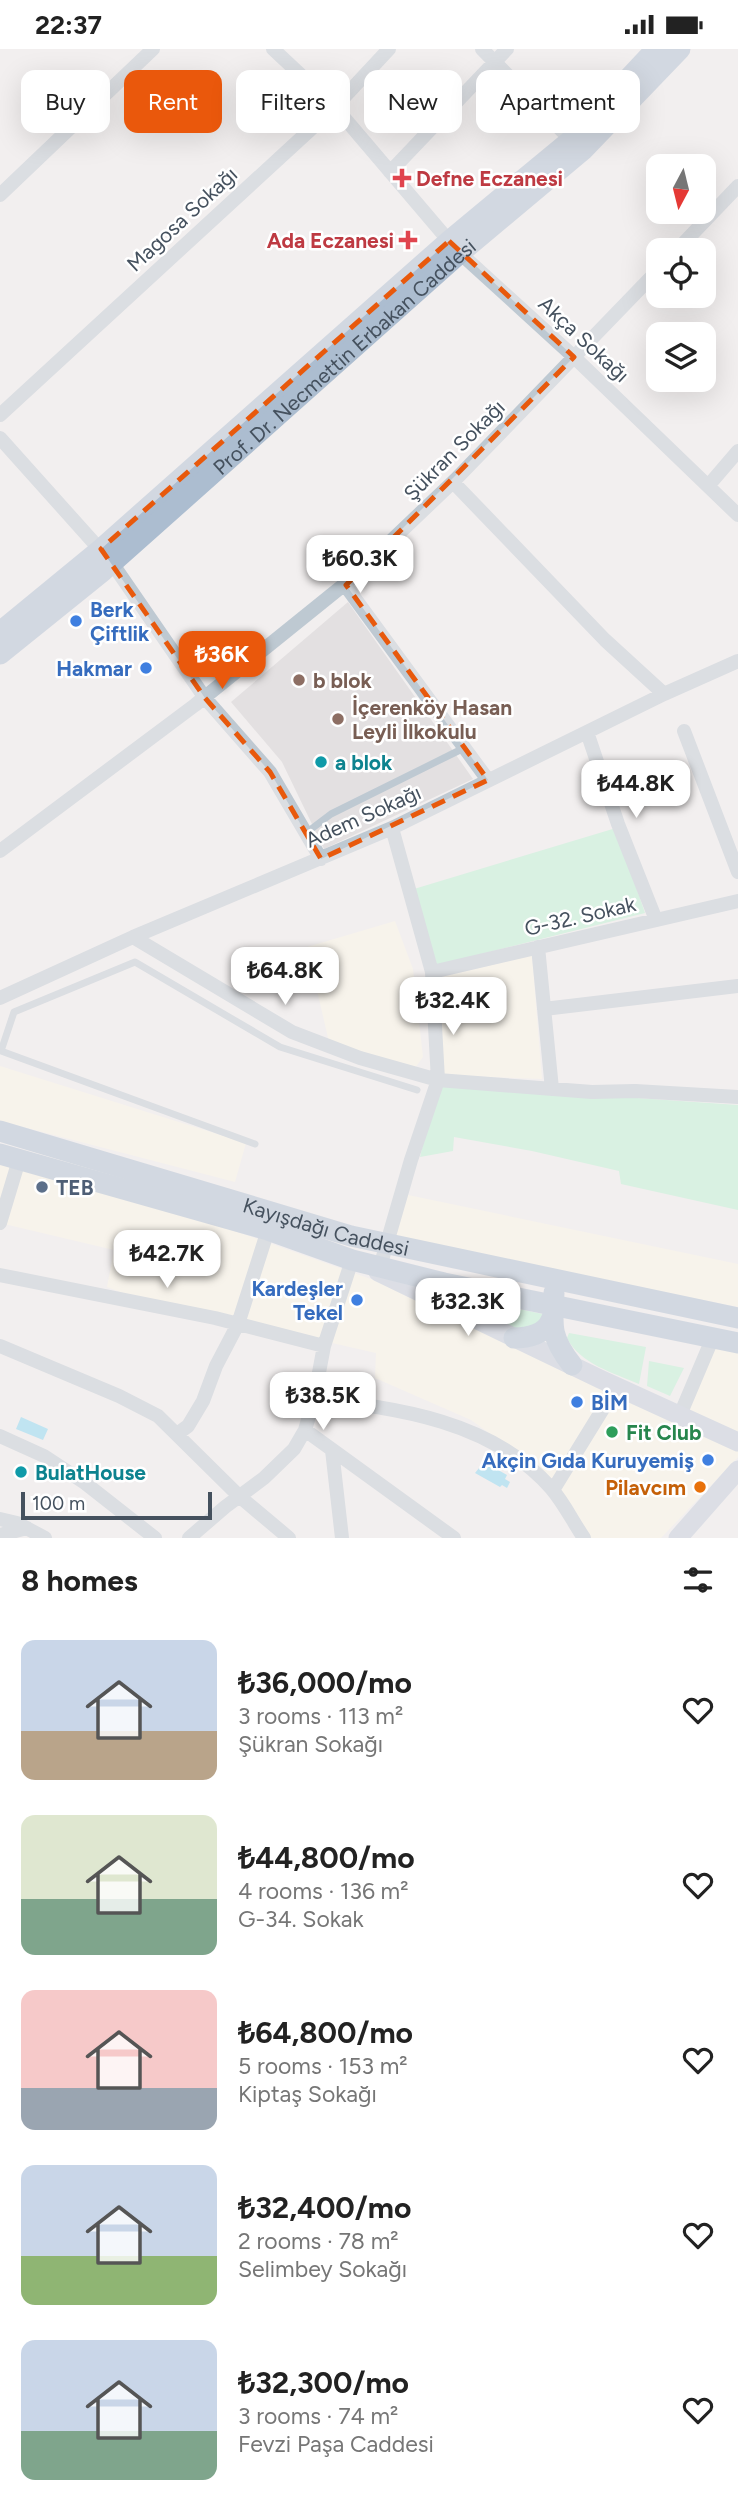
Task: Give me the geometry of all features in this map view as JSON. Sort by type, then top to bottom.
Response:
[{"type":"main road","name":"Prof. Dr. Necmettin Erbakan Caddesi","points":[[0,654],[106,556],[455,247],[571,140],[656,49]]},
{"type":"main road","name":"Prof. Dr. Necmettin Erbakan Caddesi","points":[[455,247],[583,150],[680,49]]},
{"type":"main road","name":"Prof. Dr. Necmettin Erbakan Caddesi","points":[[0,632],[106,556]]},
{"type":"main road","name":"Kayışdağı Caddesi","points":[[0,1131],[351,1237],[738,1318]]},
{"type":"main road","name":"Kayışdağı Caddesi","points":[[10,1157],[268,1230],[352,1260],[552,1313],[738,1343]]},
{"type":"main road","points":[[514,1338],[525,1338],[549,1327],[555,1288],[551,1277]]},
{"type":"main road","points":[[552,1313],[557,1344],[572,1365]]},
{"type":"street","points":[[0,195],[153,49]]},
{"type":"street","name":"Akça Sokağı","points":[[273,49],[295,70]]},
{"type":"street","name":"Magosa Sokağı","points":[[350,91],[389,49]]},
{"type":"street","points":[[482,49],[571,140]]},
{"type":"street","points":[[390,172],[506,49]]},
{"type":"street","name":"Akça Sokağı","points":[[350,125],[455,247],[575,357],[738,515]]},
{"type":"street","name":"Magosa Sokağı","points":[[0,415],[307,133]]},
{"type":"street","points":[[688,238],[738,186]]},
{"type":"street","name":"Şükran Sokağı","points":[[0,851],[205,698],[345,585],[453,482],[646,283]]},
{"type":"street","points":[[0,438],[106,556],[205,698],[270,772],[321,859]]},
{"type":"street","points":[[708,486],[738,451]]},
{"type":"street","points":[[453,482],[605,640],[664,694]]},
{"type":"street","points":[[345,585],[488,780]]},
{"type":"street","name":"Adem Sokağı","points":[[0,998],[133,937],[393,828],[664,694],[738,661]]},
{"type":"street","points":[[684,731],[738,872]]},
{"type":"street","points":[[587,732],[618,824],[656,920]]},
{"type":"street","points":[[380,1267],[438,1080],[432,972],[393,828]]},
{"type":"street","name":"G-32. Sokak","points":[[432,972],[738,901]]},
{"type":"street","points":[[133,937],[292,1032],[360,1058],[438,1080],[552,1089],[738,1097]]},
{"type":"street","points":[[538,947],[552,1089]]},
{"type":"street","points":[[544,1009],[738,986]]},
{"type":"street","points":[[0,1223],[10,1157]]},
{"type":"street","points":[[177,1434],[188,1426],[203,1401],[216,1366],[238,1324],[268,1230]]},
{"type":"street","points":[[189,1538],[264,1478],[294,1449],[305,1430],[324,1346],[352,1260],[738,1442]]},
{"type":"street","points":[[0,1275],[238,1324],[324,1346]]},
{"type":"street","points":[[680,1415],[713,1337]]},
{"type":"street","points":[[0,1346],[119,1396],[158,1416],[239,1496],[289,1538]]},
{"type":"street","points":[[553,1490],[609,1383]]},
{"type":"street","points":[[314,1399],[396,1411],[476,1433],[527,1467],[553,1490],[583,1538]]},
{"type":"street","points":[[305,1430],[454,1538]]},
{"type":"street","points":[[0,1436],[54,1462],[155,1538]]},
{"type":"street","points":[[332,1450],[342,1538]]},
{"type":"street","points":[[678,1538],[738,1470]]},
{"type":"street","points":[[0,1519],[17,1523],[45,1538]]},
{"type":"street","points":[[0,1535],[27,1528]]},
{"type":"lane","points":[[306,833],[331,814],[458,751]]},
{"type":"lane","points":[[255,1144],[1,1051],[14,1012],[135,962],[280,1047],[417,1090]]},
{"type":"lane","points":[[280,1047],[292,1032]]},
{"type":"highlighted area","points":[[449,241],[574,357],[346,585],[488,780],[321,859],[270,772],[205,698],[101,549]]},
{"type":"shaded area","name":"İçerenköy Hasan Leyli İlkokulu","points":[[348,602],[473,779],[324,849],[282,762],[231,702]]},
{"type":"shaded area","points":[[395,921],[413,969],[423,1057],[415,1068],[329,1042],[307,947]]},
{"type":"shaded area","points":[[532,955],[542,1079],[443,1075],[438,978]]},
{"type":"shaded area","points":[[0,1066],[246,1143],[235,1182],[0,1121]]},
{"type":"shaded area","points":[[0,1164],[226,1228],[385,1284],[738,1449],[738,1457],[661,1538],[585,1538],[546,1474],[471,1420],[375,1378],[376,1353],[139,1299],[107,1287],[114,1250],[0,1223]]},
{"type":"shaded area","points":[[408,1195],[738,1264],[738,1307],[392,1238]]},
{"type":"shaded area","points":[[716,1344],[738,1349],[738,1436],[688,1412]]},
{"type":"green space","points":[[616,828],[645,913],[437,965],[414,889]]},
{"type":"green space","points":[[437,1084],[738,1105],[738,1210],[621,1184],[619,1171],[454,1137],[453,1151],[420,1157]]},
{"type":"green space","points":[[432,1290],[547,1315],[534,1328],[519,1333]]},
{"type":"green space","points":[[569,1333],[646,1347],[639,1384],[580,1355],[567,1338]]},
{"type":"green space","points":[[649,1361],[684,1368],[670,1396],[647,1386]]},
{"type":"water","points":[[21,1417],[48,1429],[43,1440],[16,1429]]},
{"type":"water","points":[[484,1462],[507,1475],[505,1479],[510,1482],[507,1488],[475,1473]]},
{"type":"place","name":"Defne Eczanesi","points":[[402,178]]},
{"type":"place","name":"Ada Eczanesi","points":[[408,240]]},
{"type":"place","name":"Berk Çiftlik","points":[[76,621]]},
{"type":"place","name":"Hakmar","points":[[146,668]]},
{"type":"place","name":"b blok","points":[[299,680]]},
{"type":"place","name":"İçerenköy Hasan Leyli İlkokulu","points":[[338,719]]},
{"type":"place","name":"a blok","points":[[321,762]]},
{"type":"place","name":"TEB","points":[[42,1187]]},
{"type":"place","name":"Kardeşler Tekel","points":[[357,1300]]},
{"type":"place","name":"BİM","points":[[577,1402]]},
{"type":"place","name":"Fit Club","points":[[612,1432]]},
{"type":"place","name":"Akçin Gıda Kuruyemiş","points":[[708,1460]]},
{"type":"place","name":"BulatHouse","points":[[21,1472]]},
{"type":"place","name":"Pilavcım","points":[[700,1487]]}]
